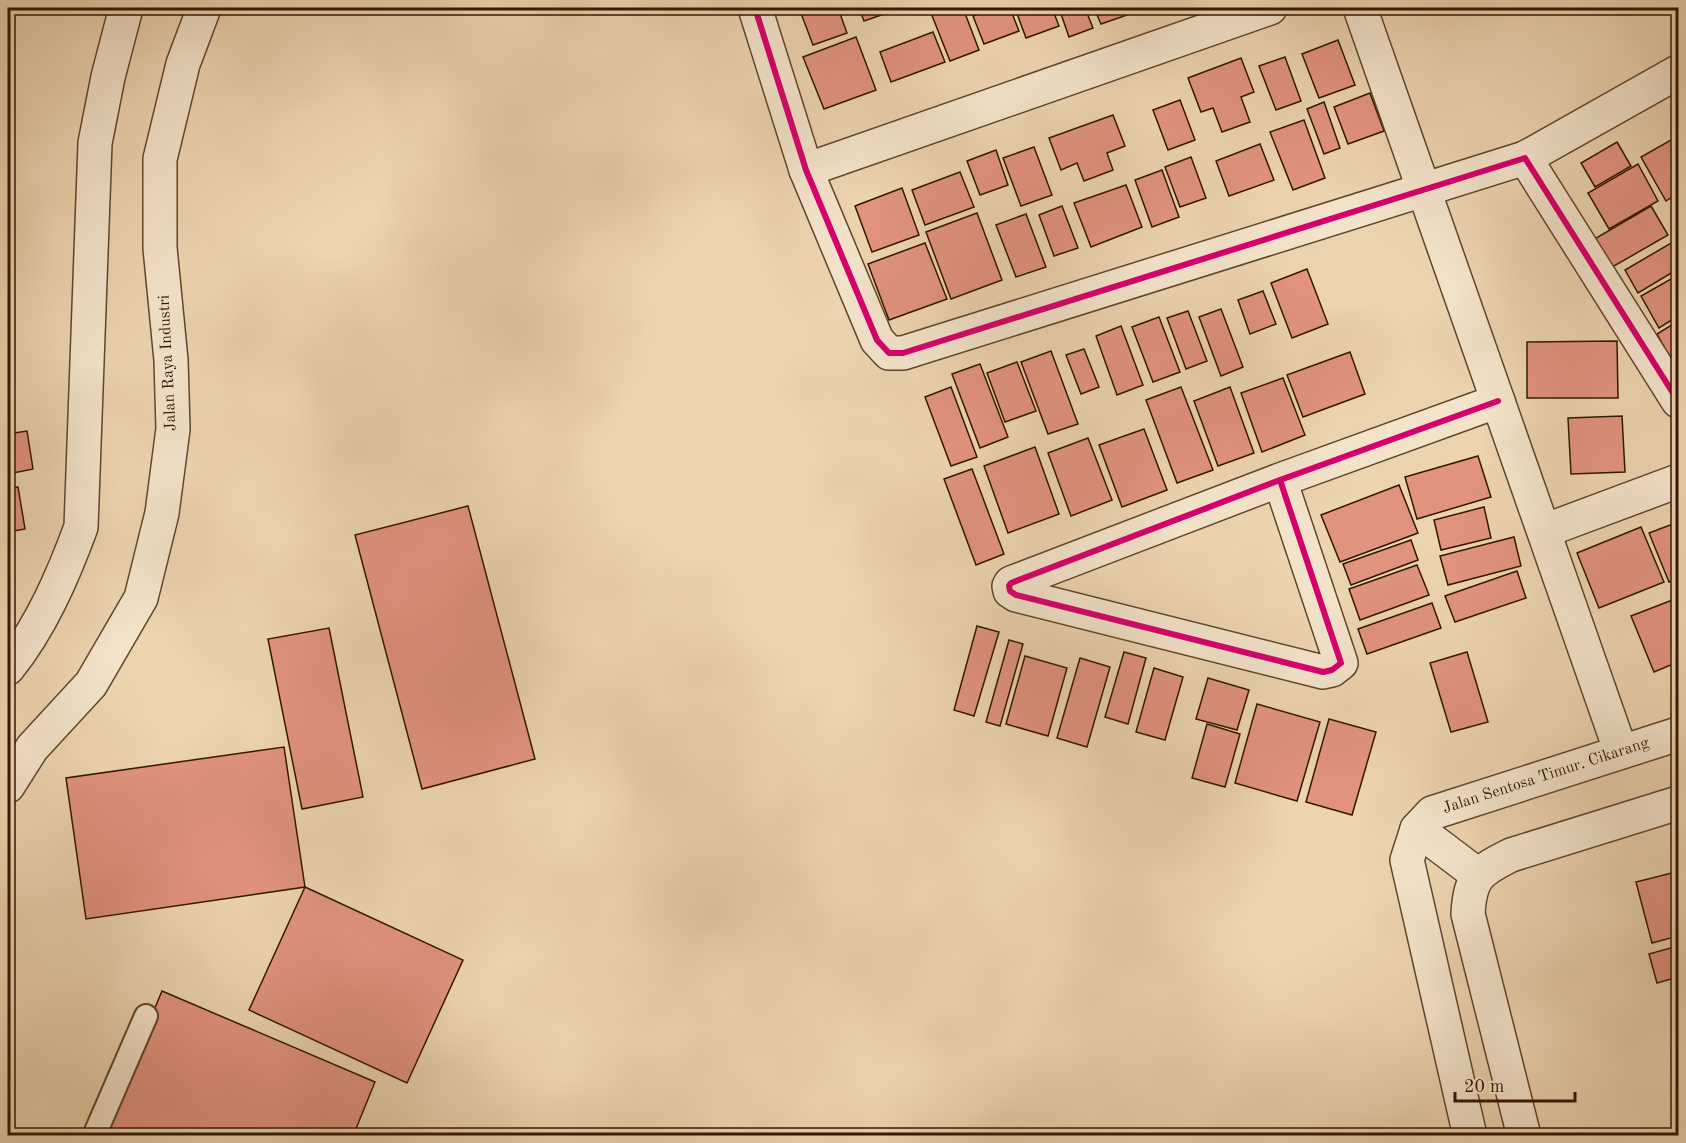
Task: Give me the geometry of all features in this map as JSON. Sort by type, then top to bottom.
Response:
[{"type":"street","points":[[8,668],[42,616],[67,565],[81,526],[95,143],[108,77],[126,8]]},
{"type":"street","name":"Jalan Raya Industri","points":[[8,786],[32,747],[91,684],[141,598],[162,513],[173,429],[171,360],[160,248],[160,159],[183,64],[204,8]]},
{"type":"street","points":[[754,8],[806,170],[877,340],[889,353],[903,353],[1525,158],[1678,75]]},
{"type":"street","points":[[806,170],[1270,8]]},
{"type":"street","points":[[1360,8],[1621,752]]},
{"type":"street","points":[[1525,158],[1678,401]]},
{"type":"street","points":[[1280,480],[1341,663],[1332,670],[1323,672],[1016,595],[1010,591],[1011,583],[1280,480],[1498,401]]},
{"type":"street","points":[[1544,531],[1678,481]]},
{"type":"street","name":"Jalan Sentosa Timur. Cikarang","points":[[1417,829],[1432,813],[1678,734]]},
{"type":"street","points":[[1524,1136],[1468,915],[1469,894],[1478,874],[1511,855],[1678,803]]},
{"type":"street","points":[[1470,1136],[1407,860],[1417,829],[1478,874]]},
{"type":"lane","points":[[94,1136],[146,1016]]},
{"type":"building","points":[[799,8],[838,8],[847,33],[813,45]]},
{"type":"building","points":[[859,8],[896,8],[896,10],[864,21]]},
{"type":"building","points":[[947,8],[963,8],[979,50],[950,61],[931,13]]},
{"type":"building","points":[[995,8],[1010,8],[1019,31],[984,44],[973,16]]},
{"type":"building","points":[[1015,8],[1052,8],[1059,26],[1026,38]]},
{"type":"building","points":[[1059,8],[1085,8],[1093,28],[1069,37]]},
{"type":"building","points":[[1094,8],[1125,8],[1127,15],[1101,24]]},
{"type":"building","points":[[933,32],[945,62],[891,82],[880,52]]},
{"type":"building","points":[[856,37],[876,90],[824,109],[803,57]]},
{"type":"building","points":[[1338,40],[1355,85],[1319,98],[1302,54]]},
{"type":"building","points":[[1285,57],[1301,101],[1276,110],[1259,66]]},
{"type":"building","points":[[1241,58],[1254,92],[1241,97],[1250,122],[1222,132],[1213,108],[1201,112],[1188,78]]},
{"type":"building","points":[[1370,93],[1384,131],[1348,144],[1334,107]]},
{"type":"building","points":[[1180,100],[1195,140],[1168,150],[1153,110]]},
{"type":"building","points":[[1324,102],[1340,148],[1324,154],[1307,109]]},
{"type":"building","points":[[1113,115],[1125,146],[1107,153],[1113,170],[1084,181],[1077,163],[1061,170],[1049,138]]},
{"type":"building","points":[[1304,120],[1325,178],[1293,190],[1270,132]]},
{"type":"building","points":[[1678,136],[1678,193],[1666,201],[1641,157]]},
{"type":"building","points":[[1617,142],[1631,166],[1595,187],[1581,163]]},
{"type":"building","points":[[1260,144],[1274,180],[1229,196],[1216,161]]},
{"type":"building","points":[[1034,147],[1052,195],[1021,206],[1003,158]]},
{"type":"building","points":[[996,150],[1008,185],[980,195],[967,161]]},
{"type":"building","points":[[1191,157],[1206,198],[1180,207],[1165,167]]},
{"type":"building","points":[[1638,164],[1658,201],[1609,229],[1588,193]]},
{"type":"building","points":[[1162,170],[1179,217],[1152,227],[1135,180]]},
{"type":"building","points":[[960,172],[974,207],[925,225],[912,190]]},
{"type":"building","points":[[1126,185],[1142,227],[1091,247],[1074,203]]},
{"type":"building","points":[[902,188],[919,235],[872,252],[855,206]]},
{"type":"building","points":[[1062,206],[1078,248],[1054,256],[1039,215]]},
{"type":"building","points":[[1651,206],[1668,235],[1607,270],[1591,241]]},
{"type":"building","points":[[977,213],[1002,280],[951,299],[926,232]]},
{"type":"building","points":[[1026,214],[1046,267],[1016,277],[996,225]]},
{"type":"building","points":[[1678,239],[1678,269],[1638,293],[1625,270]]},
{"type":"building","points":[[925,243],[947,299],[889,320],[868,264]]},
{"type":"building","points":[[1307,269],[1328,324],[1292,338],[1271,283]]},
{"type":"building","points":[[1678,275],[1678,316],[1659,328],[1641,296]]},
{"type":"building","points":[[1263,291],[1276,324],[1250,334],[1238,300]]},
{"type":"building","points":[[1221,309],[1243,367],[1221,376],[1199,317]]},
{"type":"building","points":[[1188,311],[1207,361],[1186,369],[1167,318]]},
{"type":"building","points":[[1159,317],[1180,372],[1153,382],[1132,327]]},
{"type":"building","points":[[1678,321],[1678,360],[1673,363],[1657,334]]},
{"type":"building","points":[[1121,326],[1143,385],[1117,395],[1096,336]]},
{"type":"building","points":[[1617,341],[1618,398],[1527,398],[1527,342]]},
{"type":"building","points":[[1084,349],[1099,387],[1081,394],[1066,355]]},
{"type":"building","points":[[1051,351],[1078,424],[1048,434],[1021,362]]},
{"type":"building","points":[[1350,352],[1365,394],[1303,417],[1287,375]]},
{"type":"building","points":[[1017,362],[1036,411],[1005,422],[987,373]]},
{"type":"building","points":[[980,364],[1008,437],[980,448],[952,374]]},
{"type":"building","points":[[1283,378],[1305,435],[1262,452],[1241,393]]},
{"type":"building","points":[[951,387],[977,457],[951,466],[925,397]]},
{"type":"building","points":[[1181,387],[1213,470],[1177,483],[1146,400]]},
{"type":"building","points":[[1230,387],[1254,453],[1218,466],[1194,401]]},
{"type":"building","points":[[1622,416],[1625,472],[1571,474],[1568,418]]},
{"type":"building","points":[[1144,429],[1167,490],[1122,507],[1099,445]]},
{"type":"building","points":[[27,431],[33,469],[8,474],[8,434]]},
{"type":"building","points":[[1088,438],[1112,500],[1071,516],[1048,453]]},
{"type":"building","points":[[1035,447],[1059,514],[1008,533],[984,466]]},
{"type":"building","points":[[1478,456],[1491,497],[1417,519],[1405,477]]},
{"type":"building","points":[[972,469],[1004,554],[976,565],[944,479]]},
{"type":"building","points":[[1399,485],[1418,533],[1340,562],[1321,515]]},
{"type":"building","points":[[18,487],[25,529],[8,532],[8,489]]},
{"type":"building","points":[[468,506],[535,759],[422,789],[355,535]]},
{"type":"building","points":[[1484,507],[1491,538],[1441,550],[1434,520]]},
{"type":"building","points":[[1678,522],[1678,578],[1669,582],[1649,533]]},
{"type":"building","points":[[1641,527],[1664,582],[1599,608],[1577,553]]},
{"type":"building","points":[[1514,537],[1521,566],[1448,585],[1440,556]]},
{"type":"building","points":[[1411,540],[1418,560],[1351,585],[1343,564]]},
{"type":"building","points":[[1417,565],[1429,595],[1360,620],[1349,589]]},
{"type":"building","points":[[1517,571],[1526,598],[1455,622],[1445,596]]},
{"type":"building","points":[[1675,599],[1678,607],[1678,662],[1654,672],[1631,616]]},
{"type":"building","points":[[1432,603],[1441,628],[1367,654],[1358,629]]},
{"type":"building","points":[[977,626],[999,632],[974,716],[954,710]]},
{"type":"building","points":[[329,628],[363,797],[302,809],[268,639]]},
{"type":"building","points":[[1009,640],[1023,644],[1000,726],[986,722]]},
{"type":"building","points":[[1124,652],[1146,658],[1128,724],[1105,717]]},
{"type":"building","points":[[1467,652],[1488,722],[1451,732],[1430,663]]},
{"type":"building","points":[[1025,656],[1067,668],[1048,736],[1006,724]]},
{"type":"building","points":[[1080,658],[1110,667],[1087,747],[1057,738]]},
{"type":"building","points":[[1154,668],[1183,677],[1165,740],[1136,732]]},
{"type":"building","points":[[1208,678],[1249,690],[1237,730],[1196,719]]},
{"type":"building","points":[[1257,704],[1320,722],[1297,801],[1235,783]]},
{"type":"building","points":[[1329,719],[1376,732],[1352,815],[1306,802]]},
{"type":"building","points":[[1207,724],[1240,734],[1225,787],[1192,778]]},
{"type":"building","points":[[284,747],[305,887],[86,919],[66,778]]},
{"type":"building","points":[[1676,872],[1678,936],[1652,943],[1636,882]]},
{"type":"building","points":[[305,887],[463,960],[407,1083],[249,1010]]},
{"type":"building","points":[[1678,946],[1678,977],[1657,983],[1649,954]]},
{"type":"building","points":[[162,991],[375,1082],[353,1136],[101,1136]]},
{"type":"cycle path","points":[[755,8],[806,170],[877,340],[889,353],[903,353],[1525,158],[1678,401]]},
{"type":"cycle path","points":[[1280,480],[1341,663],[1332,670],[1323,672],[1016,595],[1010,591],[1011,583],[1280,480],[1498,401]]}]
